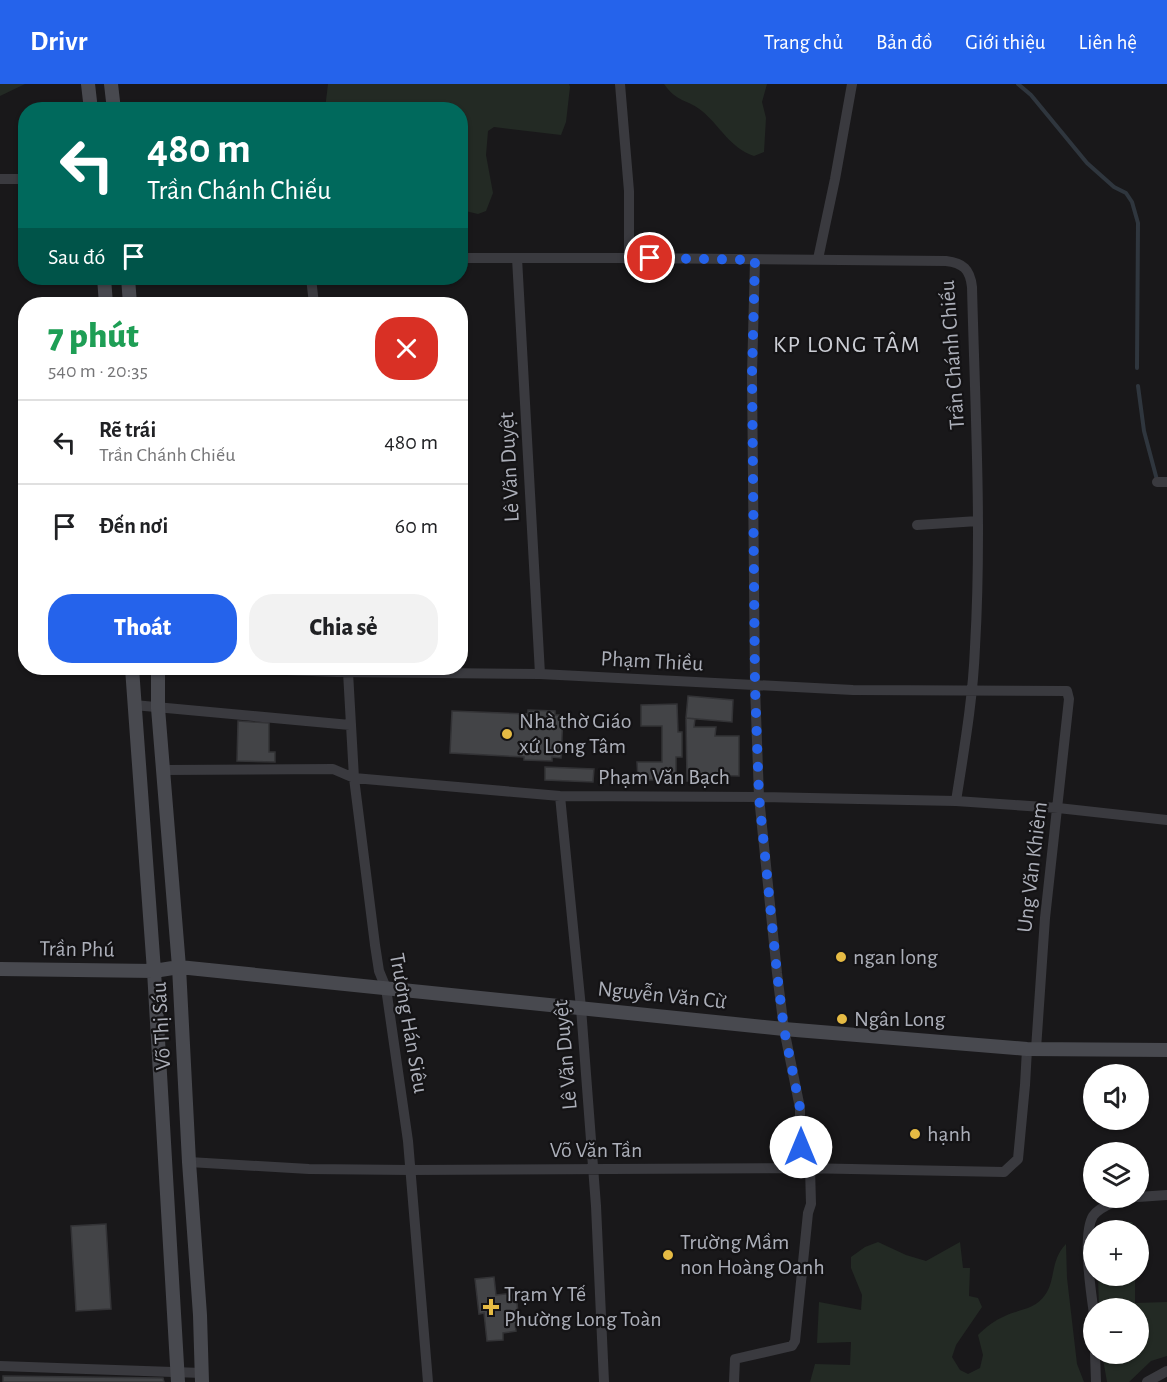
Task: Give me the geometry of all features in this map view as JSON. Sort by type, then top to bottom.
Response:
[{"type":"main road","points":[[87,84],[90,102]]},
{"type":"main road","points":[[111,84],[113,102]]},
{"type":"main road","name":"Võ Thị Sáu","points":[[132,675],[178,1378]]},
{"type":"main road","name":"Võ Thị Sáu","points":[[158,675],[158,708],[178,967],[202,1378]]},
{"type":"main road","name":"Nguyễn Văn Cừ","points":[[153,971],[178,967],[784,1029],[1031,1048],[1167,1050]]},
{"type":"main road","name":"Trần Phú","points":[[0,969],[153,971]]},
{"type":"street","points":[[620,84],[629,191],[629,258]]},
{"type":"street","points":[[818,259],[852,84]]},
{"type":"street","points":[[0,179],[18,179]]},
{"type":"street","name":"Trần Chánh Chiếu","points":[[468,258],[946,261],[962,264],[967,269],[972,287],[978,521],[972,690],[956,801]]},
{"type":"street","name":"Lê Văn Duyệt","points":[[518,258],[540,674]]},
{"type":"street","points":[[734,1382],[735,1359],[792,1346],[795,1341],[808,1213],[811,1204],[805,1168],[800,1108],[784,1029],[759,797],[755,686],[752,374],[755,260]]},
{"type":"street","points":[[917,525],[978,521]]},
{"type":"street","name":"Phạm Thiều","points":[[468,673],[540,674],[853,690],[1067,691]]},
{"type":"street","name":"Trương Hán Siêu","points":[[342,675],[350,725],[354,778],[375,945],[379,971],[386,988],[405,1117],[428,1382]]},
{"type":"street","name":"Ung Văn Khiêm","points":[[1004,1172],[1018,1159],[1058,808],[1069,699],[1067,691]]},
{"type":"street","points":[[134,705],[350,725]]},
{"type":"street","name":"Phạm Văn Bạch","points":[[164,770],[333,769],[354,778],[561,796],[956,801],[1058,808],[1167,820]]},
{"type":"street","name":"Lê Văn Duyệt","points":[[561,796],[581,1008],[601,1277],[604,1382]]},
{"type":"street","name":"Võ Văn Tần","points":[[189,1162],[309,1169],[805,1168],[1004,1172]]},
{"type":"street","points":[[1149,1196],[1167,1195]]},
{"type":"street","points":[[1092,1298],[1088,1251],[1089,1227],[1093,1215],[1104,1208]]},
{"type":"street","points":[[1095,1364],[1096,1382]]},
{"type":"street","points":[[0,1366],[202,1378]]},
{"type":"street","points":[[1147,1382],[1167,1371]]},
{"type":"shaded area","points":[[0,84],[25,84],[0,96]]},
{"type":"shaded area","points":[[328,84],[569,84],[570,87],[566,122],[561,135],[494,127],[488,131],[486,155],[493,193],[486,211],[478,214],[468,212],[468,102],[326,102]]},
{"type":"shaded area","points":[[664,84],[767,84],[762,102],[766,118],[764,152],[754,156],[745,152],[702,111],[673,95]]},
{"type":"shaded area","points":[[878,1242],[926,1261],[960,1242],[963,1268],[970,1268],[969,1296],[978,1298],[982,1307],[956,1345],[952,1357],[960,1370],[968,1374],[980,1368],[983,1355],[978,1335],[998,1320],[1041,1300],[1051,1283],[1055,1263],[1066,1244],[1067,1278],[1077,1364],[1084,1382],[810,1382],[815,1364],[850,1365],[851,1342],[817,1343],[819,1302],[861,1310],[862,1295],[851,1268],[851,1257],[865,1247]]},
{"type":"shaded area","points":[[1098,1286],[1135,1286],[1135,1298],[1099,1298]]},
{"type":"shaded area","points":[[1167,1302],[1167,1356],[1149,1363],[1149,1303]]},
{"type":"shaded area","points":[[1104,1364],[1148,1364],[1129,1382],[1107,1382]]},
{"type":"building","points":[[688,696],[733,700],[732,722],[686,718]]},
{"type":"building","points":[[677,704],[678,732],[682,732],[682,757],[676,757],[676,780],[638,780],[637,762],[662,762],[662,726],[641,726],[641,705]]},
{"type":"building","name":"Nhà thờ Giáo xứ Long Tâm","points":[[528,710],[555,711],[555,715],[563,715],[561,758],[552,757],[552,761],[524,760],[524,757],[450,753],[452,711],[528,714]]},
{"type":"building","points":[[686,718],[695,719],[694,727],[716,727],[715,736],[739,736],[739,776],[708,775],[708,782],[687,781]]},
{"type":"building","points":[[238,721],[269,723],[269,752],[275,752],[275,762],[237,761]]},
{"type":"building","points":[[545,767],[594,769],[593,782],[545,780]]},
{"type":"building","points":[[106,1224],[111,1309],[76,1311],[71,1226]]},
{"type":"building","points":[[494,1277],[496,1295],[516,1293],[519,1323],[515,1324],[516,1331],[503,1333],[503,1340],[487,1341],[484,1313],[479,1314],[475,1279]]},
{"type":"building","points":[[3,1376],[163,1378],[164,1382],[3,1382]]},
{"type":"waterway","points":[[1018,84],[1031,95],[1087,163],[1114,187],[1126,193],[1132,202],[1138,223],[1137,368]]},
{"type":"waterway","points":[[1138,386],[1144,431],[1157,480]]},
{"type":"place","name":"Nhà thờ Giáo xứ Long Tâm","points":[[507,734]]},
{"type":"place","name":"ngan long","points":[[841,957]]},
{"type":"place","name":"Ngân Long","points":[[842,1019]]},
{"type":"place","name":"hạnh","points":[[915,1134]]},
{"type":"place","name":"Trường Mầm non Hoàng Oanh","points":[[668,1255]]},
{"type":"place","name":"Trạm Y Tế Phường Long Toàn","points":[[491,1307]]},
{"type":"district","name":"KP LONG TÂM","points":[[847,345]]},
{"type":"route","points":[[650,258],[755,260],[752,374],[755,686],[759,797],[784,1029],[800,1108],[801,1147]]}]
